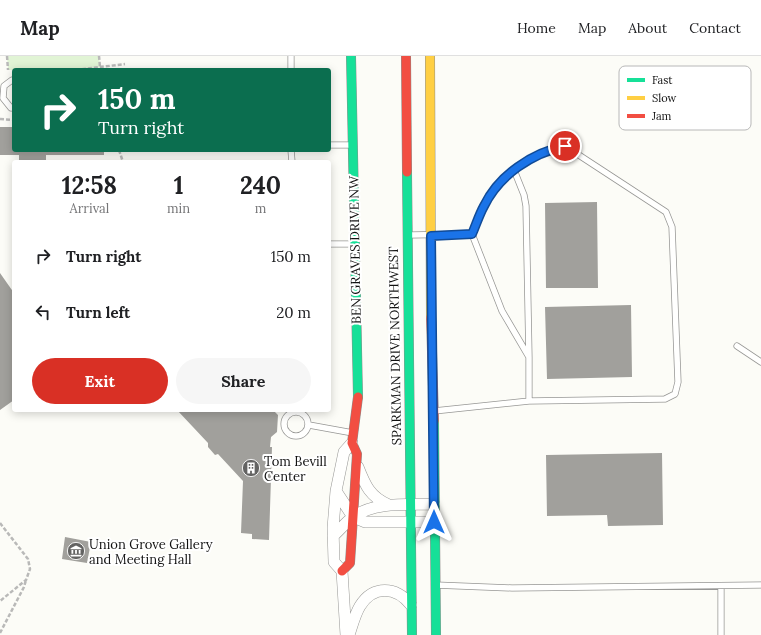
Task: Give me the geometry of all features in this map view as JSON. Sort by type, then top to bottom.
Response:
[{"type":"main road","name":"BEN GRAVES DRIVE NW","points":[[342,571],[350,563],[357,465],[357,454],[353,438],[358,398],[351,56]]},
{"type":"main road","name":"SPARKMAN DRIVE NORTHWEST","points":[[406,56],[412,635]]},
{"type":"main road","points":[[430,56],[436,635]]},
{"type":"street","name":"BEN GRAVES DRIVE NW","points":[[347,635],[342,571],[334,562],[333,536],[336,491],[344,452],[353,438]]},
{"type":"street","points":[[357,465],[370,493],[378,500],[389,505]]},
{"type":"street","points":[[336,491],[353,517],[365,522],[434,522]]},
{"type":"street","points":[[333,536],[353,517],[364,511],[389,505],[434,504]]},
{"type":"street","points":[[347,635],[359,608],[365,598],[372,593],[389,590],[406,598],[411,605]]},
{"type":"lane","points":[[291,56],[291,68]]},
{"type":"lane","points":[[12,80],[4,86],[2,95],[12,108]]},
{"type":"lane","points":[[331,145],[353,145]]},
{"type":"lane","points":[[434,411],[529,401],[665,399],[675,394],[678,382],[672,227],[666,212],[565,146],[549,149],[534,156],[502,180],[484,205],[472,234],[502,310],[529,357]]},
{"type":"lane","points":[[514,170],[524,195],[526,206],[529,401]]},
{"type":"lane","points":[[407,235],[431,236],[472,234]]},
{"type":"lane","points":[[331,244],[355,244]]},
{"type":"lane","points":[[738,346],[761,362]]},
{"type":"lane","points":[[292,412],[301,412],[306,417],[309,425],[306,433],[300,437],[292,437],[285,432],[283,424],[285,417],[292,412]]},
{"type":"lane","points":[[309,425],[353,438]]},
{"type":"lane","points":[[435,585],[512,588],[761,585]]},
{"type":"lane","points":[[721,586],[721,635]]},
{"type":"path","points":[[8,56],[8,70]]},
{"type":"path","points":[[99,56],[100,67]]},
{"type":"path","points":[[92,68],[125,64]]},
{"type":"path","points":[[0,119],[12,120]]},
{"type":"path","points":[[0,523],[28,559],[30,569],[24,587],[0,633]]},
{"type":"path","points":[[0,601],[26,580]]},
{"type":"green space","points":[[7,56],[99,56],[100,67],[12,68],[12,70],[8,70]]},
{"type":"building","points":[[0,127],[12,127],[12,152],[104,152],[104,155],[46,155],[46,160],[19,160],[19,155],[0,155]]},
{"type":"building","points":[[597,202],[598,288],[546,288],[545,203]]},
{"type":"building","points":[[0,273],[12,290],[12,401],[0,410]]},
{"type":"building","points":[[631,305],[632,377],[547,379],[545,307]]},
{"type":"building","name":"Tom Bevill Center","points":[[179,412],[275,412],[278,415],[277,432],[271,437],[270,447],[272,447],[269,540],[252,539],[252,534],[241,533],[243,481],[218,454],[215,455],[208,447],[208,443]]},
{"type":"building","points":[[662,453],[663,525],[608,526],[607,515],[547,516],[546,455]]},
{"type":"building","name":"Union Grove Gallery and Meeting Hall","points":[[65,537],[91,542],[87,563],[62,559]]},
{"type":"traffic: fast","points":[[351,56],[358,397]]},
{"type":"traffic: fast","points":[[407,172],[412,635]]},
{"type":"traffic: fast","points":[[434,421],[436,635]]},
{"type":"traffic: slow","points":[[430,56],[431,317]]},
{"type":"traffic: jam","points":[[406,56],[407,172]]},
{"type":"traffic: jam","points":[[431,317],[434,421]]},
{"type":"traffic: jam","points":[[342,571],[350,563],[357,454],[352,443],[358,397]]},
{"type":"place","name":"Tom Bevill Center","points":[[251,468]]},
{"type":"place","name":"Union Grove Gallery and Meeting Hall","points":[[76,551]]},
{"type":"route","points":[[434,522],[431,236],[472,234],[484,205],[502,180],[534,156],[549,149],[565,146]]}]
